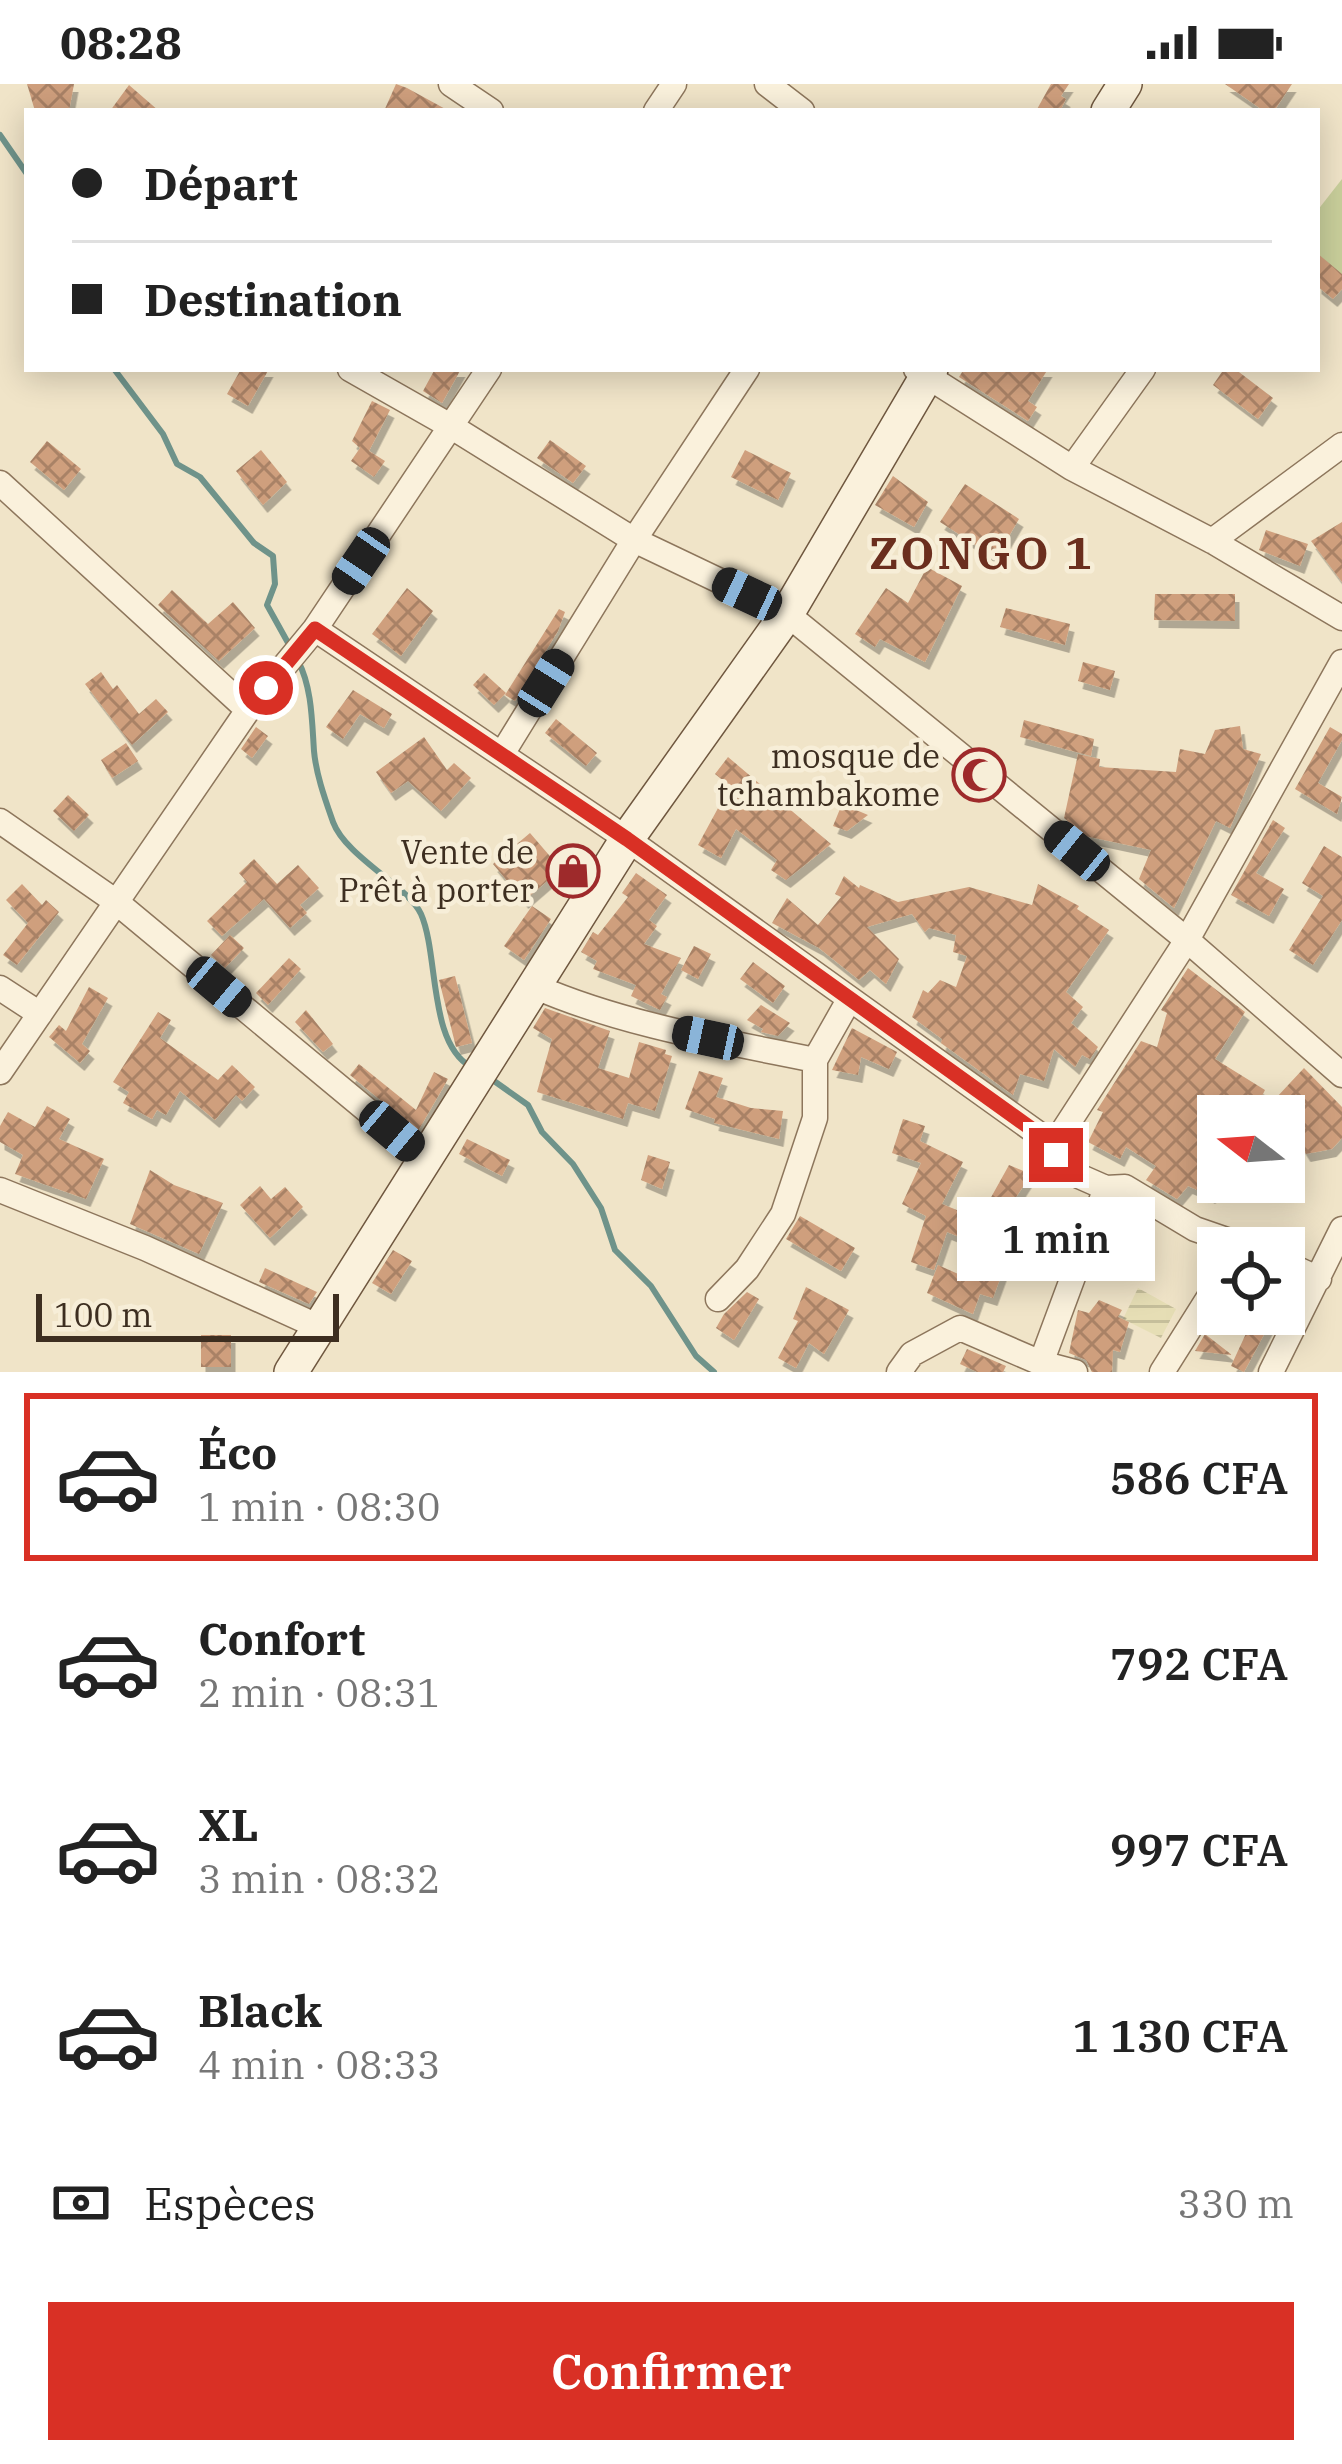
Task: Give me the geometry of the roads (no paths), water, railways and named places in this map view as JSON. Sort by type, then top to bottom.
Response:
[{"type":"street","points":[[451,84],[487,108]]},
{"type":"street","points":[[767,84],[798,108]]},
{"type":"street","points":[[355,372],[634,540],[786,613],[1187,940],[1342,1076]]},
{"type":"street","points":[[0,1072],[248,710],[315,629],[487,372]]},
{"type":"street","points":[[502,754],[745,372]]},
{"type":"street","points":[[291,1372],[627,839],[786,613],[924,372]]},
{"type":"street","points":[[928,372],[1072,468],[1212,541],[1342,618]]},
{"type":"street","points":[[1072,468],[1141,372]]},
{"type":"street","points":[[1212,541],[1342,445]]},
{"type":"street","points":[[0,483],[248,710]]},
{"type":"street","points":[[315,629],[627,839],[1054,1145],[1056,1155],[1081,1177],[1106,1188],[1125,1187],[1197,1230]]},
{"type":"street","points":[[1054,1145],[1187,940],[1342,662]]},
{"type":"street","points":[[0,821],[116,901],[427,1160]]},
{"type":"street","points":[[536,986],[566,1000],[673,1030],[815,1060]]},
{"type":"street","points":[[0,988],[40,1014]]},
{"type":"street","points":[[718,1299],[747,1269],[783,1214],[815,1118],[815,1060],[849,1000]]},
{"type":"street","points":[[1041,1364],[1106,1188]]},
{"type":"street","points":[[0,1190],[145,1248],[317,1326]]},
{"type":"street","points":[[1270,1372],[1342,1228]]},
{"type":"street","points":[[1305,1273],[1319,1279]]},
{"type":"street","points":[[1162,1372],[1197,1316]]},
{"type":"street","points":[[899,1372],[912,1354],[960,1328],[1041,1364],[1076,1372]]},
{"type":"waterway","points":[[0,135],[24,170]]},
{"type":"waterway","points":[[116,372],[163,434],[177,464],[200,477],[254,543],[273,556],[275,584],[267,605],[292,650]]},
{"type":"waterway","points":[[298,661],[309,693],[317,769],[333,822],[351,847],[421,914],[441,1019],[457,1055],[471,1067]]},
{"type":"waterway","points":[[487,1076],[528,1105],[542,1132],[573,1164],[601,1208],[615,1250],[651,1286],[696,1356],[714,1372]]},
{"type":"place","name":"mosque de tchambakome","points":[[979,775]]},
{"type":"place","name":"Vente de Prêt à porter","points":[[573,871]]},
{"type":"district","name":"ZONGO 1","points":[[982,553]]}]
